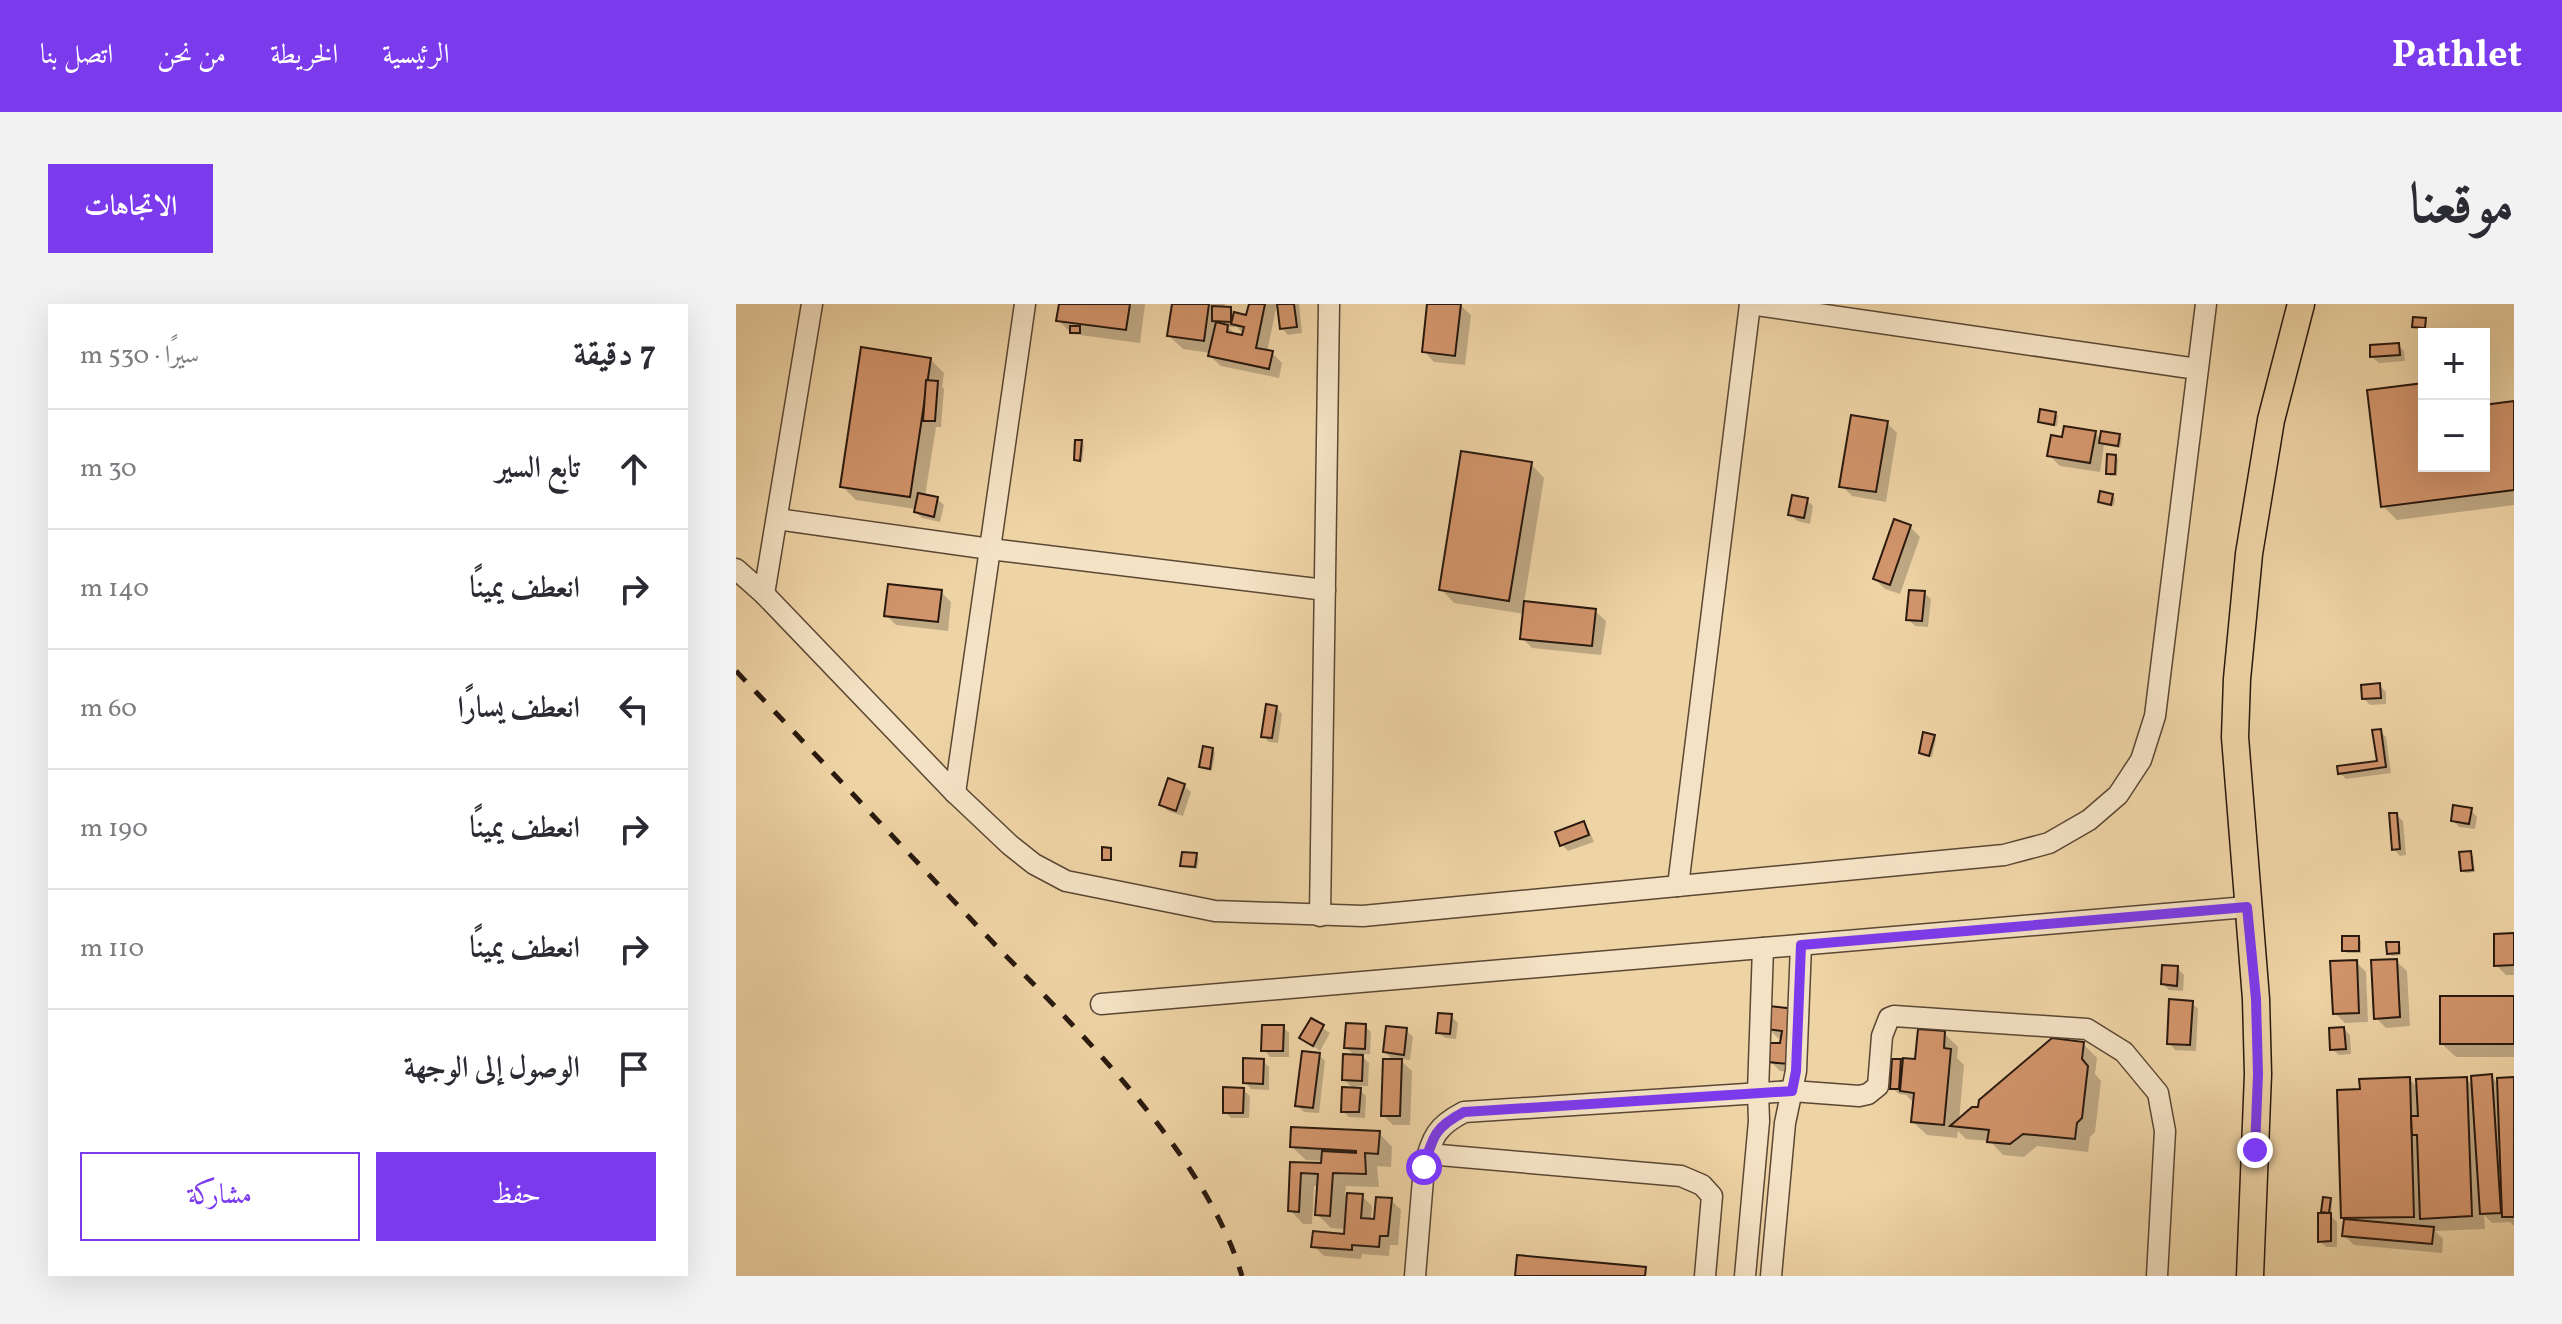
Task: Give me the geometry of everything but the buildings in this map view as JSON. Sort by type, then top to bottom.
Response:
[{"type":"main road","points":[[2250,1276],[2258,1074],[2256,999],[2235,737],[2249,554],[2271,420],[2301,304]]},
{"type":"street","points":[[764,594],[812,304]]},
{"type":"street","points":[[955,793],[1025,304]]},
{"type":"street","points":[[1320,916],[1329,304]]},
{"type":"street","points":[[1678,886],[1750,304],[2197,369]]},
{"type":"street","points":[[736,569],[1010,845],[1034,864],[1066,881],[1215,911],[1363,916],[2004,855],[2049,843],[2089,820],[2118,795],[2141,760],[2155,716],[2206,304]]},
{"type":"street","points":[[777,519],[1325,590]]},
{"type":"street","points":[[1101,1004],[2247,907]]},
{"type":"street","points":[[1771,1276],[1785,1123],[1796,1071],[1801,945]]},
{"type":"street","points":[[1745,1276],[1759,1121],[1763,948]]},
{"type":"street","points":[[1415,1276],[1424,1167],[1434,1135],[1444,1122],[1464,1112],[1758,1092],[1868,1094],[1878,1086],[1882,1036],[1885,1024],[1894,1016],[2087,1029],[2124,1052],[2158,1093],[2165,1131],[2157,1276]]},
{"type":"street","points":[[1428,1154],[1681,1176],[1694,1180],[1712,1196],[1705,1276]]},
{"type":"railway","points":[[736,671],[1132,1091],[1198,1182],[1224,1229],[1242,1276]]},
{"type":"route","points":[[1424,1167],[1434,1135],[1444,1122],[1464,1112],[1792,1091],[1796,1071],[1801,945],[2247,907],[2256,999],[2258,1074],[2255,1150]]}]
